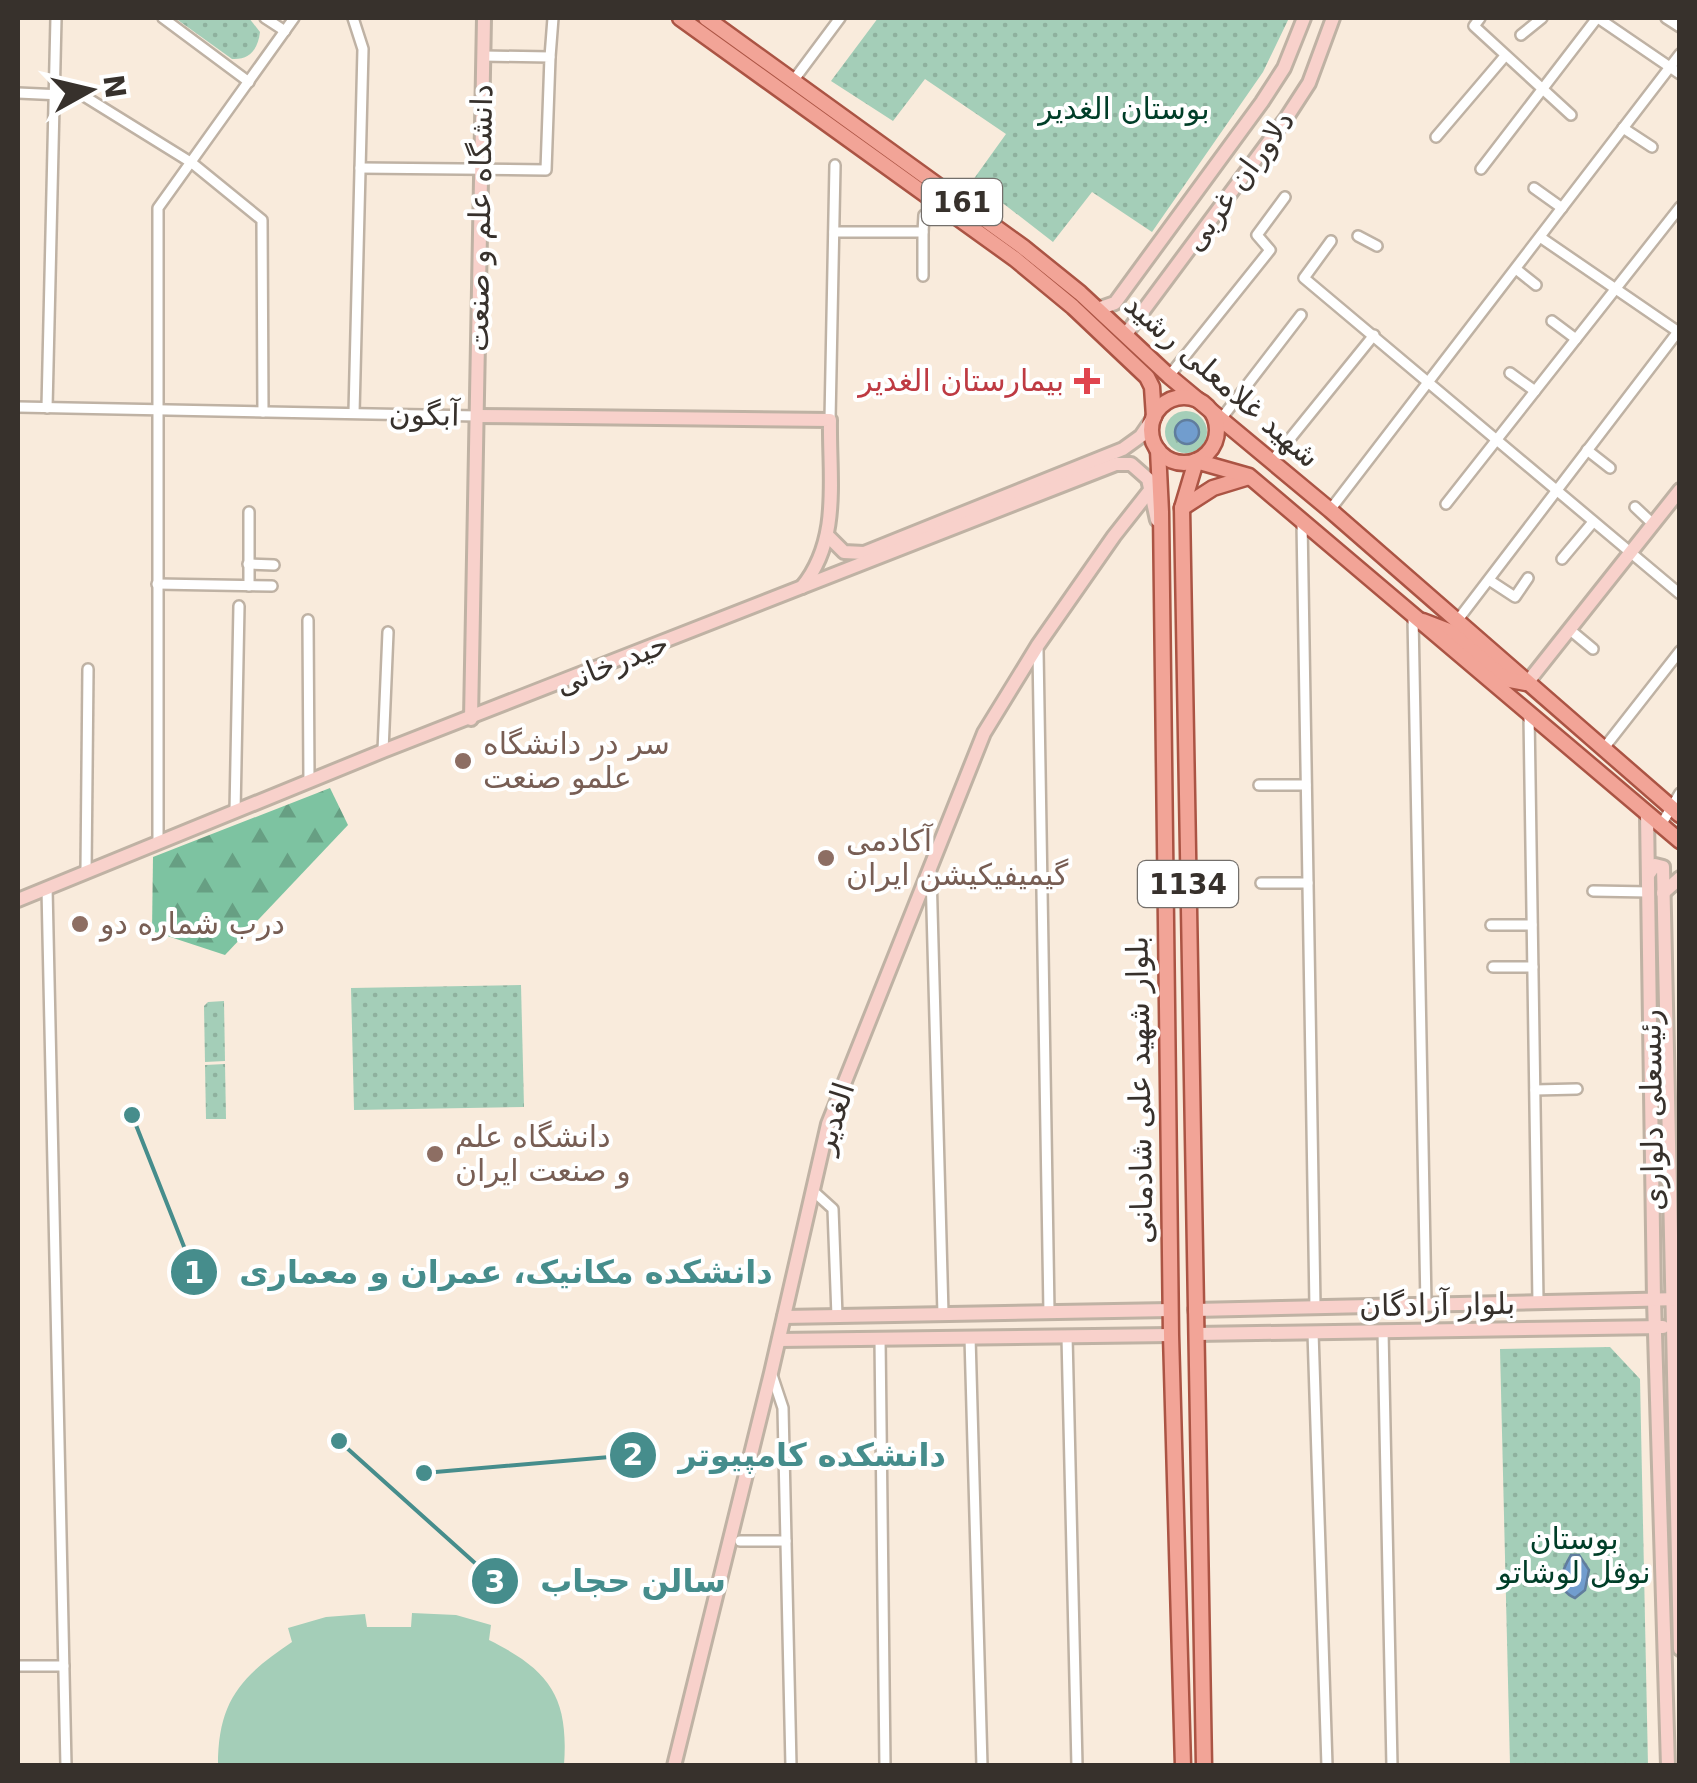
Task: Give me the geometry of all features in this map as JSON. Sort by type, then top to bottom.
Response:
[{"type":"main road","name":"دانشگاه علم و صنعت","points":[[471,719],[484,18]]},
{"type":"main road","name":"شهید غلامعلی رشید","points":[[680,18],[1015,259],[1147,377],[1152,387],[1154,417]]},
{"type":"main road","name":"شهید غلامعلی رشید","points":[[706,18],[1023,247],[1674,810]]},
{"type":"main road","name":"دلاوران غربی","points":[[1098,309],[1115,303],[1233,144],[1284,68],[1304,18]]},
{"type":"main road","name":"دلاوران غربی","points":[[1126,334],[1287,117],[1309,83],[1333,18]]},
{"type":"main road","points":[[829,536],[844,552],[864,553],[1123,450],[1140,436],[1159,409],[1176,398],[1204,404],[1214,418],[1216,435],[1210,451],[1196,461],[1179,463],[1158,450],[1151,428],[1154,417]]},
{"type":"main road","name":"آبگون","points":[[477,416],[830,420]]},
{"type":"main road","points":[[476,442],[490,422],[507,416]]},
{"type":"main road","points":[[800,589],[822,559],[829,536],[830,420]]},
{"type":"main road","name":"بلوار شهید علی شادمانی","points":[[1158,450],[1170,1310]]},
{"type":"main road","name":"شهید غلامعلی رشید","points":[[1196,461],[1250,476],[1680,841]]},
{"type":"main road","name":"بلوار شهید علی شادمانی","points":[[1195,1310],[1183,503],[1196,461]]},
{"type":"main road","name":"حیدرخانی","points":[[18,900],[383,751],[1116,464],[1131,464],[1148,479],[1156,493]]},
{"type":"main road","points":[[1156,493],[1172,493],[1183,503],[1250,476]]},
{"type":"main road","points":[[1413,617],[1449,631],[1505,680],[1526,683],[1653,524],[1674,508],[1680,490]]},
{"type":"main road","name":"الغدیر","points":[[674,1766],[828,1124],[984,734],[1038,645],[1125,522],[1156,493]]},
{"type":"main road","points":[[1125,522],[1160,529]]},
{"type":"main road","points":[[1534,719],[1554,706]]},
{"type":"main road","name":"رئیسعلی دلواری","points":[[1648,814],[1648,874],[1656,892],[1675,1300],[1680,1649]]},
{"type":"main road","points":[[1656,892],[1680,878]]},
{"type":"main road","name":"رئیسعلی دلواری","points":[[1656,892],[1654,1300],[1668,1766]]},
{"type":"main road","name":"بلوار آزادگان","points":[[1195,1310],[1675,1300]]},
{"type":"main road","name":"1134","points":[[1170,1310],[1183,1766]]},
{"type":"main road","points":[[784,1317],[1195,1310]]},
{"type":"main road","name":"1134","points":[[1195,1310],[1204,1766]]},
{"type":"main road","name":"بلوار آزادگان","points":[[1196,1334],[1675,1327]]},
{"type":"main road","points":[[779,1340],[1196,1334]]},
{"type":"street","points":[[47,408],[56,18]]},
{"type":"street","points":[[163,18],[248,82]]},
{"type":"street","points":[[265,18],[285,31]]},
{"type":"street","points":[[158,843],[158,208],[294,18]]},
{"type":"street","points":[[353,18],[363,49],[354,413]]},
{"type":"street","points":[[360,168],[546,170],[553,18]]},
{"type":"street","points":[[793,80],[840,18]]},
{"type":"street","points":[[1520,35],[1542,18]]},
{"type":"street","points":[[1481,168],[1598,18],[1680,74]]},
{"type":"street","points":[[1666,18],[1680,26]]},
{"type":"street","points":[[1477,22],[1505,56],[1571,115]]},
{"type":"street","points":[[1330,510],[1680,54]]},
{"type":"street","points":[[483,56],[550,57]]},
{"type":"street","points":[[1436,136],[1505,56]]},
{"type":"street","points":[[18,93],[84,96],[192,163],[262,220],[264,412]]},
{"type":"street","points":[[1623,128],[1652,147]]},
{"type":"street","points":[[830,420],[836,165]]},
{"type":"street","points":[[1534,188],[1562,208]]},
{"type":"street","points":[[1170,376],[1270,250],[1258,234],[1284,197]]},
{"type":"street","points":[[1446,504],[1680,207]]},
{"type":"street","points":[[923,276],[924,215]]},
{"type":"street","points":[[834,232],[924,232]]},
{"type":"street","points":[[1358,236],[1377,246]]},
{"type":"street","points":[[1457,622],[1679,332],[1540,237]]},
{"type":"street","points":[[1331,241],[1304,278],[1680,594]]},
{"type":"street","points":[[1516,269],[1536,284]]},
{"type":"street","points":[[1221,419],[1301,314]]},
{"type":"street","points":[[1552,321],[1576,339]]},
{"type":"street","points":[[1272,461],[1374,334]]},
{"type":"street","points":[[1510,373],[1535,391]]},
{"type":"street","name":"آبگون","points":[[18,407],[477,416]]},
{"type":"street","points":[[1587,450],[1610,468]]},
{"type":"street","points":[[1636,507],[1653,524]]},
{"type":"street","points":[[248,586],[249,512]]},
{"type":"street","points":[[1302,519],[1315,1307]]},
{"type":"street","points":[[1562,559],[1593,522]]},
{"type":"street","points":[[248,564],[274,565]]},
{"type":"street","points":[[1489,580],[1515,598],[1528,578]]},
{"type":"street","points":[[156,584],[272,586]]},
{"type":"street","points":[[235,812],[238,606]]},
{"type":"street","points":[[1413,617],[1426,1305]]},
{"type":"street","points":[[308,620],[310,781]]},
{"type":"street","points":[[1569,629],[1593,650]]},
{"type":"street","points":[[383,751],[388,632]]},
{"type":"street","points":[[1038,645],[1049,1312]]},
{"type":"street","points":[[1604,748],[1680,651]]},
{"type":"street","points":[[86,872],[88,669]]},
{"type":"street","points":[[1534,719],[1532,925],[1538,1302]]},
{"type":"street","points":[[1259,785],[1306,784]]},
{"type":"street","points":[[1660,826],[1674,810],[1680,793]]},
{"type":"street","points":[[931,866],[943,1314]]},
{"type":"street","points":[[1261,884],[1308,882]]},
{"type":"street","points":[[47,888],[66,1766]]},
{"type":"street","points":[[1593,891],[1656,892]]},
{"type":"street","points":[[1491,926],[1532,925]]},
{"type":"street","points":[[1492,967],[1533,967]]},
{"type":"street","points":[[1535,1090],[1577,1089]]},
{"type":"street","points":[[812,1190],[833,1209],[837,1316]]},
{"type":"street","points":[[1384,1331],[1392,1766]]},
{"type":"street","points":[[1313,1332],[1327,1766]]},
{"type":"street","points":[[1067,1336],[1076,1766]]},
{"type":"street","points":[[970,1338],[982,1766]]},
{"type":"street","points":[[880,1339],[886,1766]]},
{"type":"street","points":[[771,1373],[783,1408],[791,1766]]},
{"type":"street","points":[[740,1541],[786,1541]]},
{"type":"street","points":[[18,1666],[64,1666]]},
{"type":"green space","points":[[175,18],[249,18],[260,32],[259,38],[248,55],[232,59]]},
{"type":"green space","name":"بوستان الغدیر","points":[[878,18],[1289,18],[1263,72],[1152,232],[1092,192],[1053,242],[973,180],[1006,134],[925,79],[893,121],[831,81]]},
{"type":"green space","points":[[1186,411],[1201,417],[1207,432],[1201,447],[1186,453],[1171,447],[1165,432],[1171,417]]},
{"type":"green space","points":[[330,788],[348,825],[225,955],[152,931],[153,857]]},
{"type":"green space","points":[[521,985],[524,1107],[354,1110],[351,988]]},
{"type":"green space","points":[[224,1001],[225,1061],[205,1062],[204,1006]]},
{"type":"green space","points":[[225,1064],[226,1119],[206,1119],[205,1065]]},
{"type":"green space","name":"بوستان نوفل لوشاتو","points":[[1610,1347],[1640,1379],[1648,1765],[1510,1765],[1500,1349]]},
{"type":"green space","points":[[412,1613],[456,1615],[491,1625],[489,1640],[527,1662],[551,1688],[563,1721],[564,1765],[218,1765],[222,1724],[228,1707],[246,1679],[292,1642],[288,1628],[326,1617],[365,1614],[367,1627],[411,1627]]},
{"type":"water","points":[[1187,420],[1199,432],[1187,444],[1175,432]]},
{"type":"water","points":[[1571,1555],[1579,1555],[1589,1570],[1585,1590],[1575,1598],[1562,1584]]},
{"type":"place","name":"بیمارستان الغدیر","points":[[1087,381]]},
{"type":"place","name":"سر در دانشگاه علمو صنعت","points":[[463,761]]},
{"type":"place","name":"آکادمی گیمیفیکیشن ایران","points":[[826,858]]},
{"type":"place","name":"درب شماره دو","points":[[80,924]]},
{"type":"place","name":"دانشکده مکانیک، عمران و معماری","points":[[132,1115]]},
{"type":"place","name":"دانشگاه علم و صنعت ایران","points":[[435,1154]]},
{"type":"place","name":"سالن حجاب","points":[[339,1441]]},
{"type":"place","name":"دانشکده کامپیوتر","points":[[424,1473]]}]
